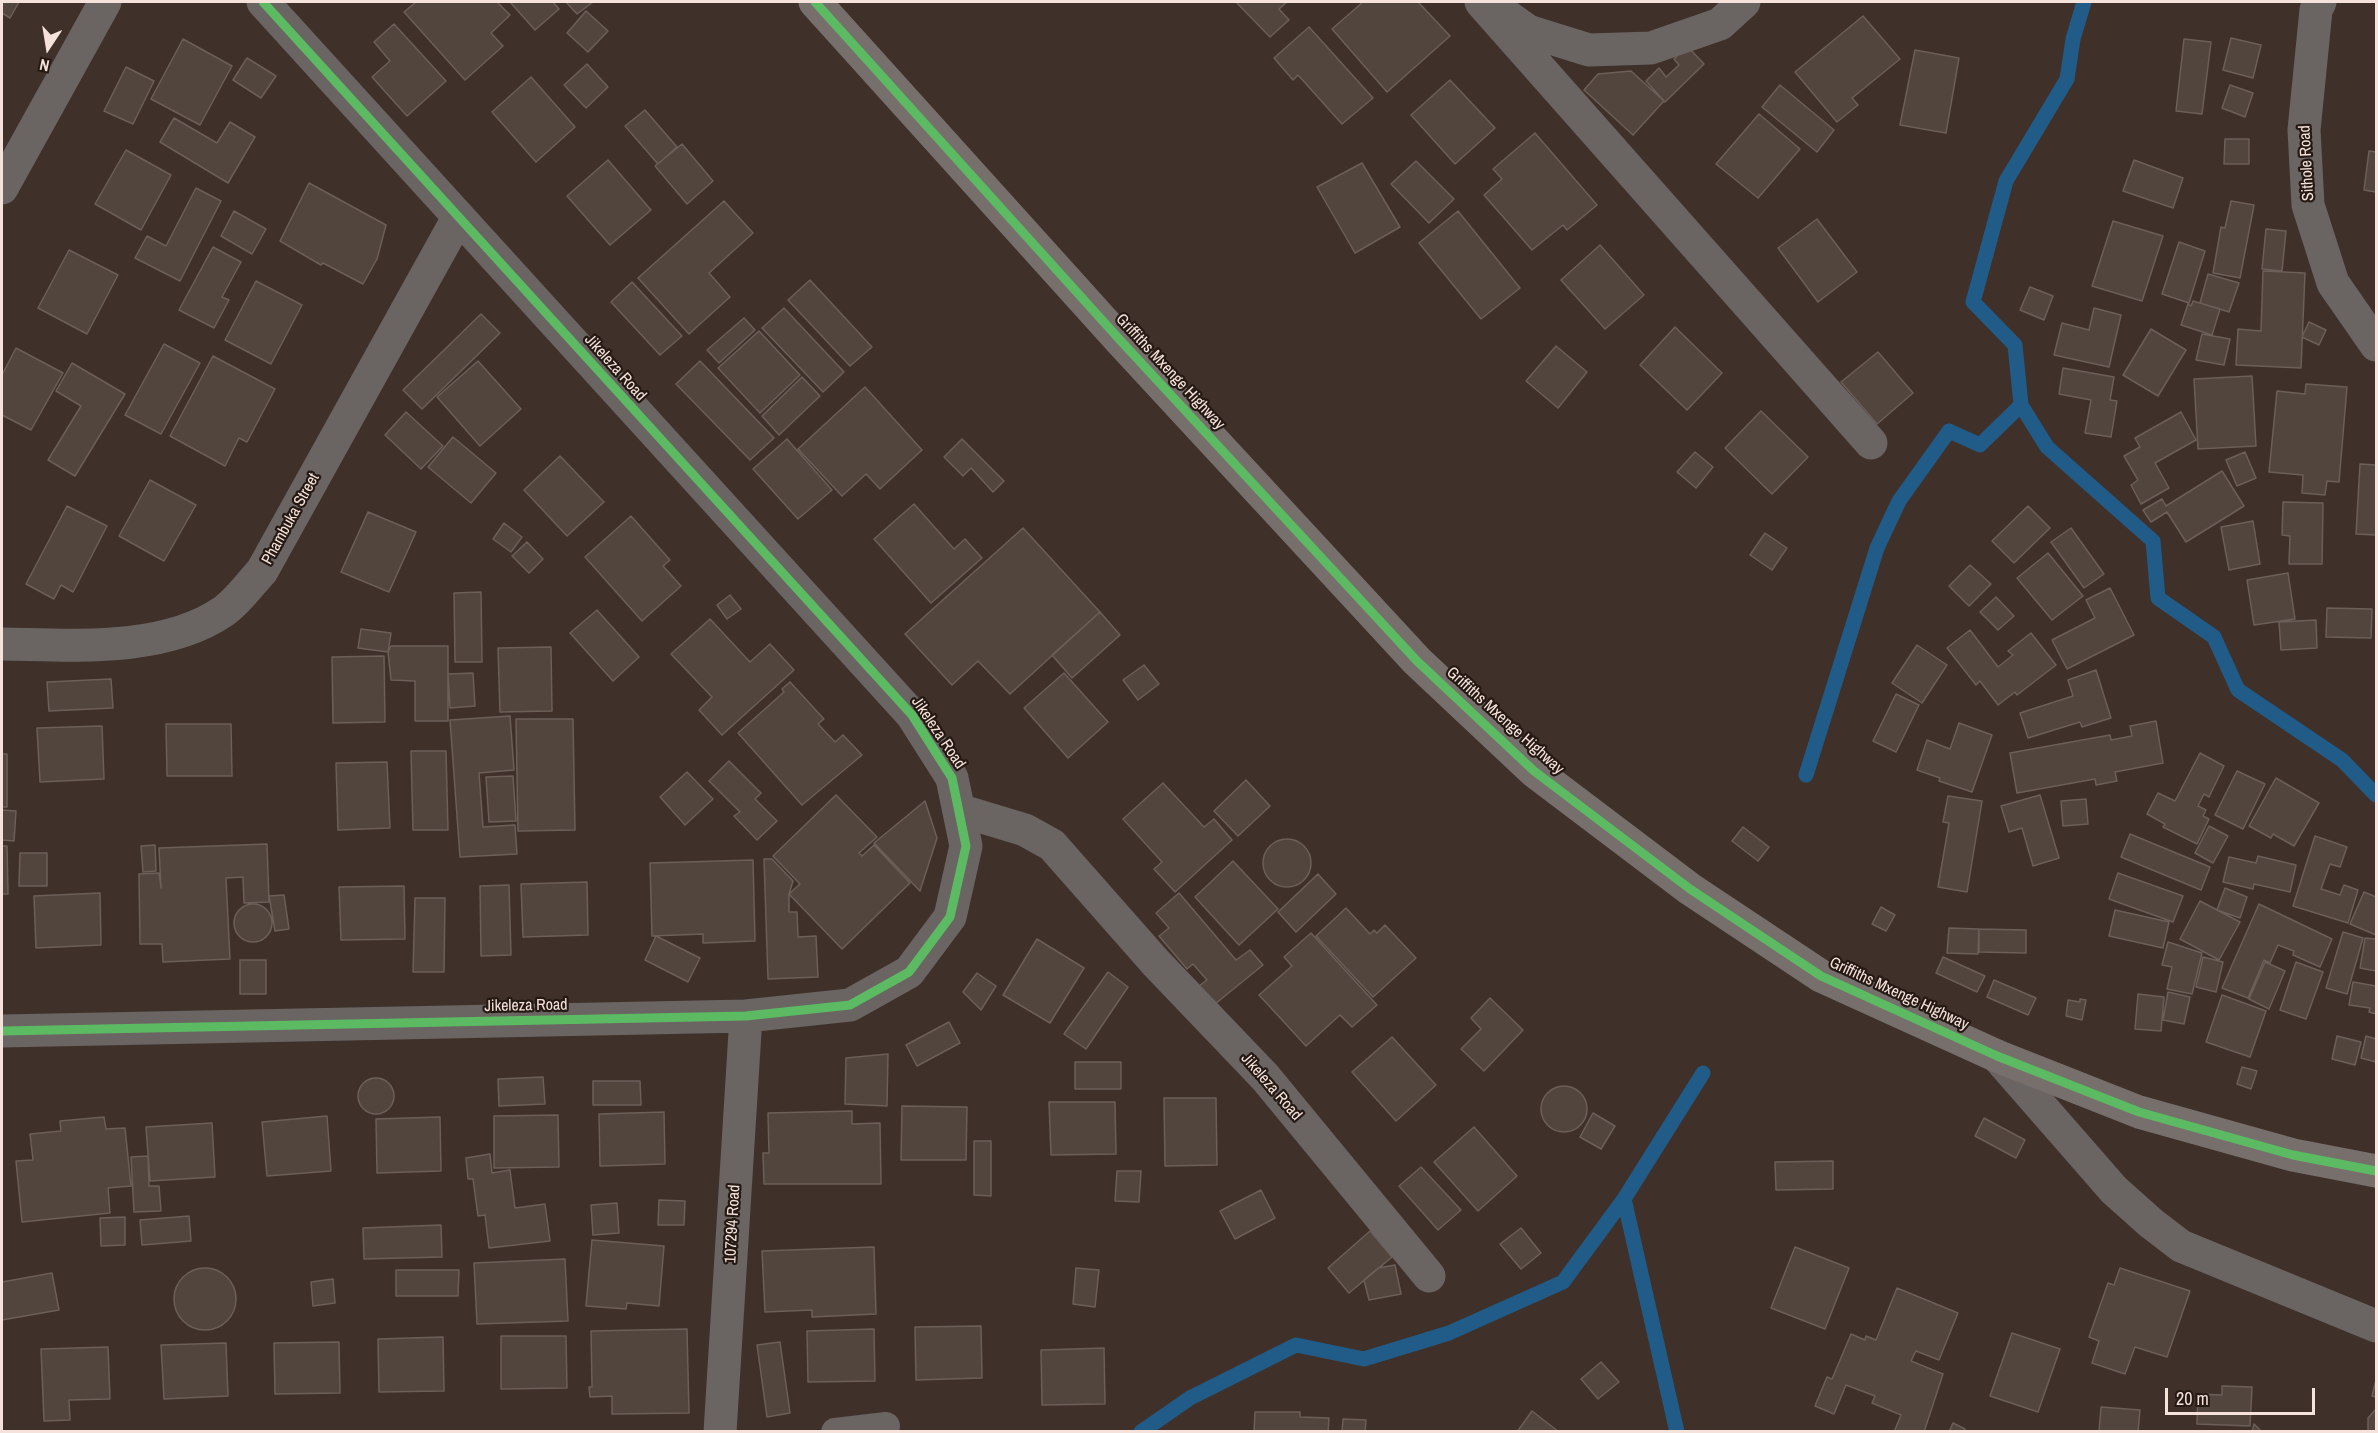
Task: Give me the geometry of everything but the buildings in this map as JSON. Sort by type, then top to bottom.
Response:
[{"type":"street","points":[[2,188],[105,2]]},
{"type":"street","name":"Jikeleza Road","points":[[2,1031],[746,1016],[850,1005],[909,972],[950,917],[966,846],[952,778],[912,715],[263,2]]},
{"type":"street","name":"Griffiths Mxenge Highway","points":[[815,2],[1112,331],[1417,661],[1534,771],[1690,889],[1821,976],[1997,1056],[2139,1112],[2293,1155],[2376,1171]]},
{"type":"street","points":[[1481,2],[1871,443]]},
{"type":"street","points":[[1487,2],[1528,31],[1589,50],[1651,48],[1720,24],[1744,2]]},
{"type":"street","name":"Sithole Road","points":[[2320,2],[2316,10],[2304,130],[2308,205],[2333,284],[2376,345]]},
{"type":"street","name":"Phambuka Street","points":[[2,644],[95,645],[168,637],[225,611],[262,571],[458,218]]},
{"type":"street","name":"Jikeleza Road","points":[[959,810],[1025,830],[1052,845],[1156,963],[1265,1077],[1429,1276]]},
{"type":"street","name":"107294 Road","points":[[720,1431],[746,1016]]},
{"type":"street","points":[[1997,1056],[2114,1190],[2181,1246],[2376,1326]]},
{"type":"lane","points":[[835,1431],[886,1426]]},
{"type":"waterway","points":[[1806,775],[1877,548],[1899,501],[1949,431],[1980,445],[2021,405],[2015,345],[1973,302],[2006,181],[2067,79],[2073,39],[2084,2]]},
{"type":"waterway","points":[[2021,405],[2047,447],[2153,541],[2158,598],[2214,637],[2238,690],[2342,760],[2376,795]]},
{"type":"waterway","points":[[1141,1432],[1190,1398],[1296,1345],[1364,1359],[1449,1333],[1563,1282],[1624,1199],[1703,1073]]},
{"type":"waterway","points":[[1624,1199],[1677,1432]]},
{"type":"cycle path","points":[[2,1031],[746,1016],[850,1005],[909,972],[950,917],[966,846],[952,778],[912,715],[263,2]]},
{"type":"cycle path","points":[[815,2],[1120,340],[1417,661],[1534,771],[1690,889],[1821,976],[1997,1056],[2139,1112],[2293,1155],[2376,1171]]}]
